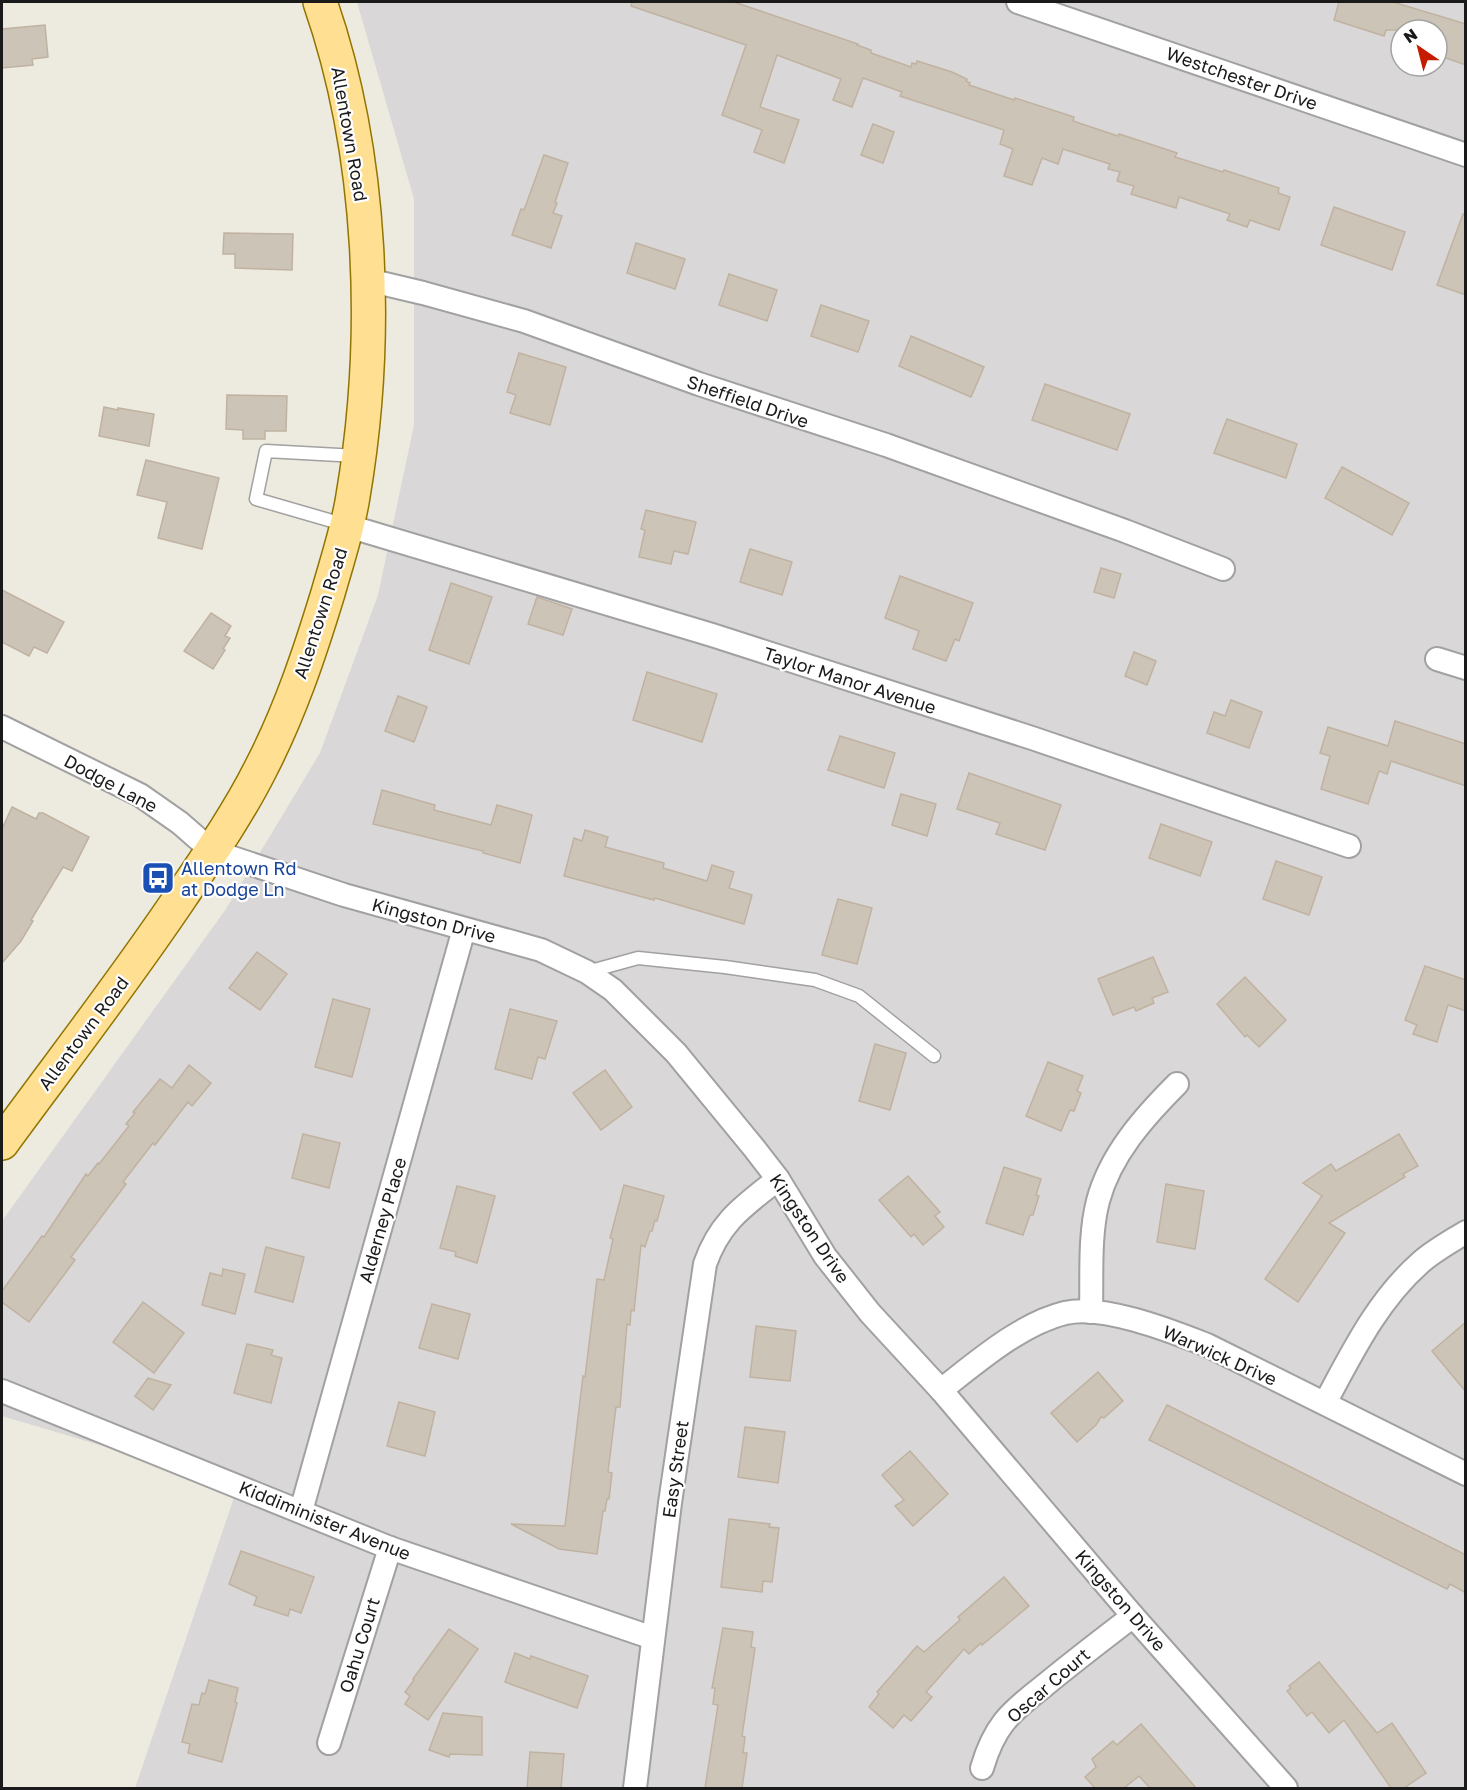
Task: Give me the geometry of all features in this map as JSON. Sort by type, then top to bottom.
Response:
[{"type":"main road","name":"Allentown Road","points":[[3,1137],[141,956],[212,851],[261,767],[313,644],[348,526],[359,456],[367,348],[367,239],[354,137],[335,49],[320,2]]},
{"type":"street","name":"Westchester Drive","points":[[1018,2],[1466,155]]},
{"type":"street","name":"Sheffield Drive","points":[[368,280],[524,321],[1125,531],[1223,570]]},
{"type":"street","name":"Taylor Manor Avenue","points":[[348,526],[712,635],[1043,742],[1349,846]]},
{"type":"street","points":[[1437,659],[1466,668]]},
{"type":"street","name":"Dodge Lane","points":[[2,727],[140,795],[180,823],[212,851]]},
{"type":"street","name":"Kingston Drive","points":[[212,851],[344,895],[541,950],[587,972],[613,990],[676,1053],[778,1179],[825,1256],[845,1283],[902,1350],[941,1390],[1133,1616],[1286,1788]]},
{"type":"street","name":"Alderney Place","points":[[301,1511],[464,928]]},
{"type":"street","points":[[1091,1312],[1095,1223],[1104,1182],[1115,1160],[1150,1110],[1177,1083]]},
{"type":"street","name":"Easy Street","points":[[635,1788],[652,1638],[705,1264],[712,1244],[721,1229],[778,1179]]},
{"type":"street","points":[[1324,1403],[1373,1317],[1394,1289],[1420,1263],[1466,1232]]},
{"type":"street","name":"Warwick Drive","points":[[941,1390],[987,1355],[1041,1322],[1066,1313],[1091,1312],[1165,1329],[1207,1345],[1466,1474]]},
{"type":"street","name":"Kiddiminister Avenue","points":[[2,1391],[390,1548],[652,1638]]},
{"type":"street","name":"Oahu Court","points":[[329,1743],[390,1548]]},
{"type":"street","name":"Oscar Court","points":[[982,1768],[987,1752],[1004,1722],[1020,1705],[1133,1616]]},
{"type":"lane","points":[[348,526],[256,499],[266,451],[359,456]]},
{"type":"lane","points":[[587,972],[638,958],[815,980],[859,996],[934,1056]]},
{"type":"shaded area","points":[[357,2],[1465,2],[1465,1788],[135,1788],[238,1486],[2,1416],[2,1221],[226,909],[320,753],[378,595],[414,425],[414,199]]},
{"type":"building","points":[[632,2],[734,2],[858,44],[871,50],[871,53],[911,67],[912,63],[916,64],[917,61],[952,72],[967,79],[969,85],[1074,117],[1073,121],[1177,153],[1175,157],[1279,188],[1278,193],[1290,197],[1279,230],[1250,220],[1247,227],[1227,220],[1230,214],[1179,197],[1176,208],[1131,194],[1134,186],[1117,181],[1120,172],[1108,169],[1110,164],[1063,149],[1058,164],[1042,158],[1032,185],[1004,176],[1013,149],[1000,144],[1004,130],[900,96],[902,92],[863,78],[852,107],[833,100],[841,79],[777,55],[760,107],[799,120],[784,163],[754,152],[762,130],[722,115],[746,45],[631,6]]},
{"type":"building","points":[[1339,2],[1393,2],[1446,18],[1389,18],[1389,30],[1386,30],[1384,36],[1334,20]]},
{"type":"building","points":[[1449,19],[1466,24],[1466,65],[1449,59]]},
{"type":"building","points":[[45,25],[48,57],[32,59],[33,65],[2,68],[2,29]]},
{"type":"building","points":[[873,124],[894,132],[883,163],[861,155]]},
{"type":"building","points":[[544,155],[568,163],[555,202],[557,203],[553,213],[562,216],[551,248],[512,235],[521,209],[524,210]]},
{"type":"building","points":[[1334,207],[1405,232],[1392,270],[1321,245]]},
{"type":"building","points":[[1463,214],[1466,214],[1466,295],[1437,285]]},
{"type":"building","points":[[224,233],[293,234],[292,270],[235,268],[235,254],[223,254]]},
{"type":"building","points":[[636,243],[685,259],[675,289],[627,273]]},
{"type":"building","points":[[729,274],[777,290],[767,321],[719,305]]},
{"type":"building","points":[[821,305],[869,321],[858,352],[811,336]]},
{"type":"building","points":[[911,336],[984,367],[971,397],[899,366]]},
{"type":"building","points":[[519,353],[566,367],[550,425],[510,413],[516,395],[507,392]]},
{"type":"building","points":[[1045,384],[1130,414],[1117,450],[1032,420]]},
{"type":"building","points":[[227,395],[287,396],[286,431],[265,431],[265,439],[243,439],[243,430],[226,429]]},
{"type":"building","points":[[104,407],[154,414],[149,446],[99,436]]},
{"type":"building","points":[[1227,419],[1297,444],[1286,478],[1214,453]]},
{"type":"building","points":[[146,460],[219,478],[202,549],[158,538],[167,502],[137,495]]},
{"type":"building","points":[[1342,467],[1409,503],[1392,535],[1325,498]]},
{"type":"building","points":[[646,510],[696,522],[688,554],[674,551],[671,564],[639,557],[645,530],[641,529]]},
{"type":"building","points":[[750,549],[792,562],[782,595],[740,582]]},
{"type":"building","points":[[1101,568],[1121,574],[1114,598],[1094,592]]},
{"type":"building","points":[[900,576],[973,603],[959,641],[955,639],[946,661],[913,649],[919,631],[885,618]]},
{"type":"building","points":[[451,583],[492,597],[469,664],[429,650]]},
{"type":"building","points":[[2,590],[64,622],[47,653],[34,647],[29,656],[2,642]]},
{"type":"building","points":[[537,597],[572,609],[563,635],[528,624]]},
{"type":"building","points":[[211,613],[231,626],[225,636],[230,638],[223,649],[225,650],[213,669],[184,651]]},
{"type":"building","points":[[1134,652],[1156,661],[1147,685],[1125,676]]},
{"type":"building","points":[[647,672],[717,694],[702,742],[633,720]]},
{"type":"building","points":[[398,696],[427,707],[414,742],[385,731]]},
{"type":"building","points":[[1231,700],[1262,712],[1249,748],[1207,733],[1214,712],[1225,716]]},
{"type":"building","points":[[1395,721],[1466,744],[1466,786],[1391,761],[1387,774],[1379,771],[1368,804],[1321,789],[1330,756],[1320,753],[1328,727],[1388,746]]},
{"type":"building","points":[[840,736],[895,753],[884,788],[828,770]]},
{"type":"building","points":[[969,773],[1061,805],[1045,850],[996,834],[1000,823],[957,809]]},
{"type":"building","points":[[382,790],[435,805],[434,810],[491,825],[497,805],[532,815],[520,863],[483,853],[483,851],[373,824]]},
{"type":"building","points":[[901,794],[936,804],[927,836],[892,825]]},
{"type":"building","points":[[12,807],[36,819],[39,813],[43,813],[89,837],[72,871],[63,867],[21,941],[2,963],[2,829]]},
{"type":"building","points":[[1161,824],[1212,842],[1200,876],[1149,858]]},
{"type":"building","points":[[585,830],[608,837],[605,847],[664,863],[663,868],[707,881],[712,865],[734,872],[729,888],[752,895],[744,924],[655,898],[654,900],[564,876],[574,838],[582,841]]},
{"type":"building","points":[[1276,861],[1322,877],[1309,915],[1263,899]]},
{"type":"building","points":[[838,899],[872,908],[857,964],[822,955]]},
{"type":"building","points":[[257,952],[287,974],[260,1010],[229,988]]},
{"type":"building","points":[[1153,957],[1168,992],[1152,998],[1154,1003],[1136,1011],[1134,1007],[1113,1015],[1098,979]]},
{"type":"building","points":[[1425,966],[1466,980],[1466,1011],[1448,1005],[1437,1042],[1413,1034],[1417,1025],[1405,1020]]},
{"type":"building","points":[[1245,977],[1286,1020],[1259,1047],[1247,1035],[1245,1037],[1217,1004]]},
{"type":"building","points":[[333,999],[370,1009],[352,1077],[315,1067]]},
{"type":"building","points":[[510,1009],[557,1021],[545,1059],[538,1057],[532,1079],[495,1069]]},
{"type":"building","points":[[875,1044],[906,1053],[890,1110],[859,1101]]},
{"type":"building","points":[[1048,1062],[1083,1076],[1077,1091],[1081,1093],[1074,1111],[1070,1110],[1061,1131],[1026,1116]]},
{"type":"building","points":[[189,1065],[211,1083],[192,1106],[188,1102],[123,1182],[126,1184],[71,1257],[75,1260],[29,1322],[2,1302],[2,1291],[42,1236],[44,1237],[86,1174],[88,1176],[99,1164],[129,1126],[126,1124],[135,1113],[133,1112],[160,1079],[172,1088]]},
{"type":"building","points":[[605,1070],[632,1107],[601,1130],[573,1093]]},
{"type":"building","points":[[303,1134],[340,1143],[329,1188],[292,1178]]},
{"type":"building","points":[[1399,1134],[1418,1166],[1403,1174],[1405,1177],[1329,1223],[1345,1233],[1298,1302],[1265,1279],[1322,1196],[1303,1183],[1331,1164],[1336,1171]]},
{"type":"building","points":[[1004,1167],[1041,1179],[1033,1215],[1030,1215],[1023,1235],[986,1223]]},
{"type":"building","points":[[908,1176],[940,1212],[935,1216],[944,1227],[923,1245],[914,1234],[911,1237],[879,1200]]},
{"type":"building","points":[[1166,1184],[1204,1191],[1195,1249],[1157,1242]]},
{"type":"building","points":[[624,1185],[664,1196],[657,1221],[655,1220],[645,1247],[641,1245],[634,1311],[631,1310],[630,1325],[627,1324],[620,1407],[616,1407],[608,1472],[612,1473],[609,1499],[603,1511],[597,1554],[559,1549],[511,1524],[565,1526],[597,1279],[604,1280],[613,1239],[610,1238]]},
{"type":"building","points":[[457,1186],[495,1196],[477,1263],[455,1256],[456,1252],[440,1248]]},
{"type":"building","points":[[266,1247],[304,1257],[293,1302],[255,1292]]},
{"type":"building","points":[[223,1269],[245,1274],[235,1314],[202,1305],[210,1273],[222,1276]]},
{"type":"building","points":[[143,1302],[184,1333],[154,1373],[113,1342]]},
{"type":"building","points":[[432,1304],[470,1314],[458,1359],[419,1348]]},
{"type":"building","points":[[1466,1322],[1466,1392],[1432,1351]]},
{"type":"building","points":[[756,1326],[796,1331],[790,1381],[750,1377]]},
{"type":"building","points":[[247,1344],[273,1350],[271,1355],[282,1358],[271,1403],[234,1393]]},
{"type":"building","points":[[1098,1372],[1123,1401],[1104,1418],[1101,1417],[1096,1425],[1077,1442],[1051,1413]]},
{"type":"building","points":[[148,1378],[171,1385],[153,1410],[135,1396]]},
{"type":"building","points":[[399,1402],[435,1412],[425,1456],[387,1446]]},
{"type":"building","points":[[1167,1405],[1466,1555],[1466,1593],[1450,1584],[1447,1589],[1149,1440]]},
{"type":"building","points":[[745,1427],[785,1432],[778,1483],[738,1477]]},
{"type":"building","points":[[910,1451],[948,1494],[913,1526],[895,1506],[904,1500],[882,1475]]},
{"type":"building","points":[[729,1519],[770,1524],[769,1527],[779,1528],[772,1582],[763,1581],[762,1592],[721,1587]]},
{"type":"building","points":[[241,1551],[314,1577],[301,1613],[290,1609],[288,1616],[254,1605],[257,1597],[229,1584]]},
{"type":"building","points":[[1004,1577],[1029,1606],[969,1654],[964,1649],[926,1692],[932,1697],[911,1721],[904,1715],[893,1728],[869,1707],[879,1694],[877,1692],[917,1646],[924,1652],[960,1620],[958,1617]]},
{"type":"building","points":[[723,1628],[753,1632],[751,1647],[755,1648],[742,1736],[745,1737],[743,1753],[747,1753],[742,1788],[705,1788],[718,1705],[713,1704],[715,1688],[712,1688]]},
{"type":"building","points":[[449,1629],[478,1649],[428,1720],[405,1704],[410,1696],[405,1692]]},
{"type":"building","points":[[515,1653],[530,1659],[531,1656],[588,1676],[577,1708],[505,1682]]},
{"type":"building","points":[[1319,1662],[1377,1733],[1392,1723],[1426,1773],[1404,1788],[1391,1788],[1344,1720],[1329,1733],[1312,1712],[1307,1716],[1287,1691],[1291,1688],[1289,1686]]},
{"type":"building","points":[[209,1680],[238,1688],[235,1702],[237,1703],[222,1762],[188,1753],[190,1744],[182,1742],[192,1704],[199,1705]]},
{"type":"building","points":[[443,1713],[482,1717],[482,1755],[450,1754],[449,1757],[429,1750]]},
{"type":"building","points":[[1141,1724],[1196,1788],[1150,1788],[1139,1776],[1124,1788],[1095,1788],[1085,1777],[1096,1767],[1092,1759],[1113,1741],[1117,1745]]},
{"type":"building","points":[[530,1752],[564,1754],[561,1788],[527,1788]]},
{"type":"place","name":"Allentown Rd at Dodge Ln","points":[[158,878]]}]
